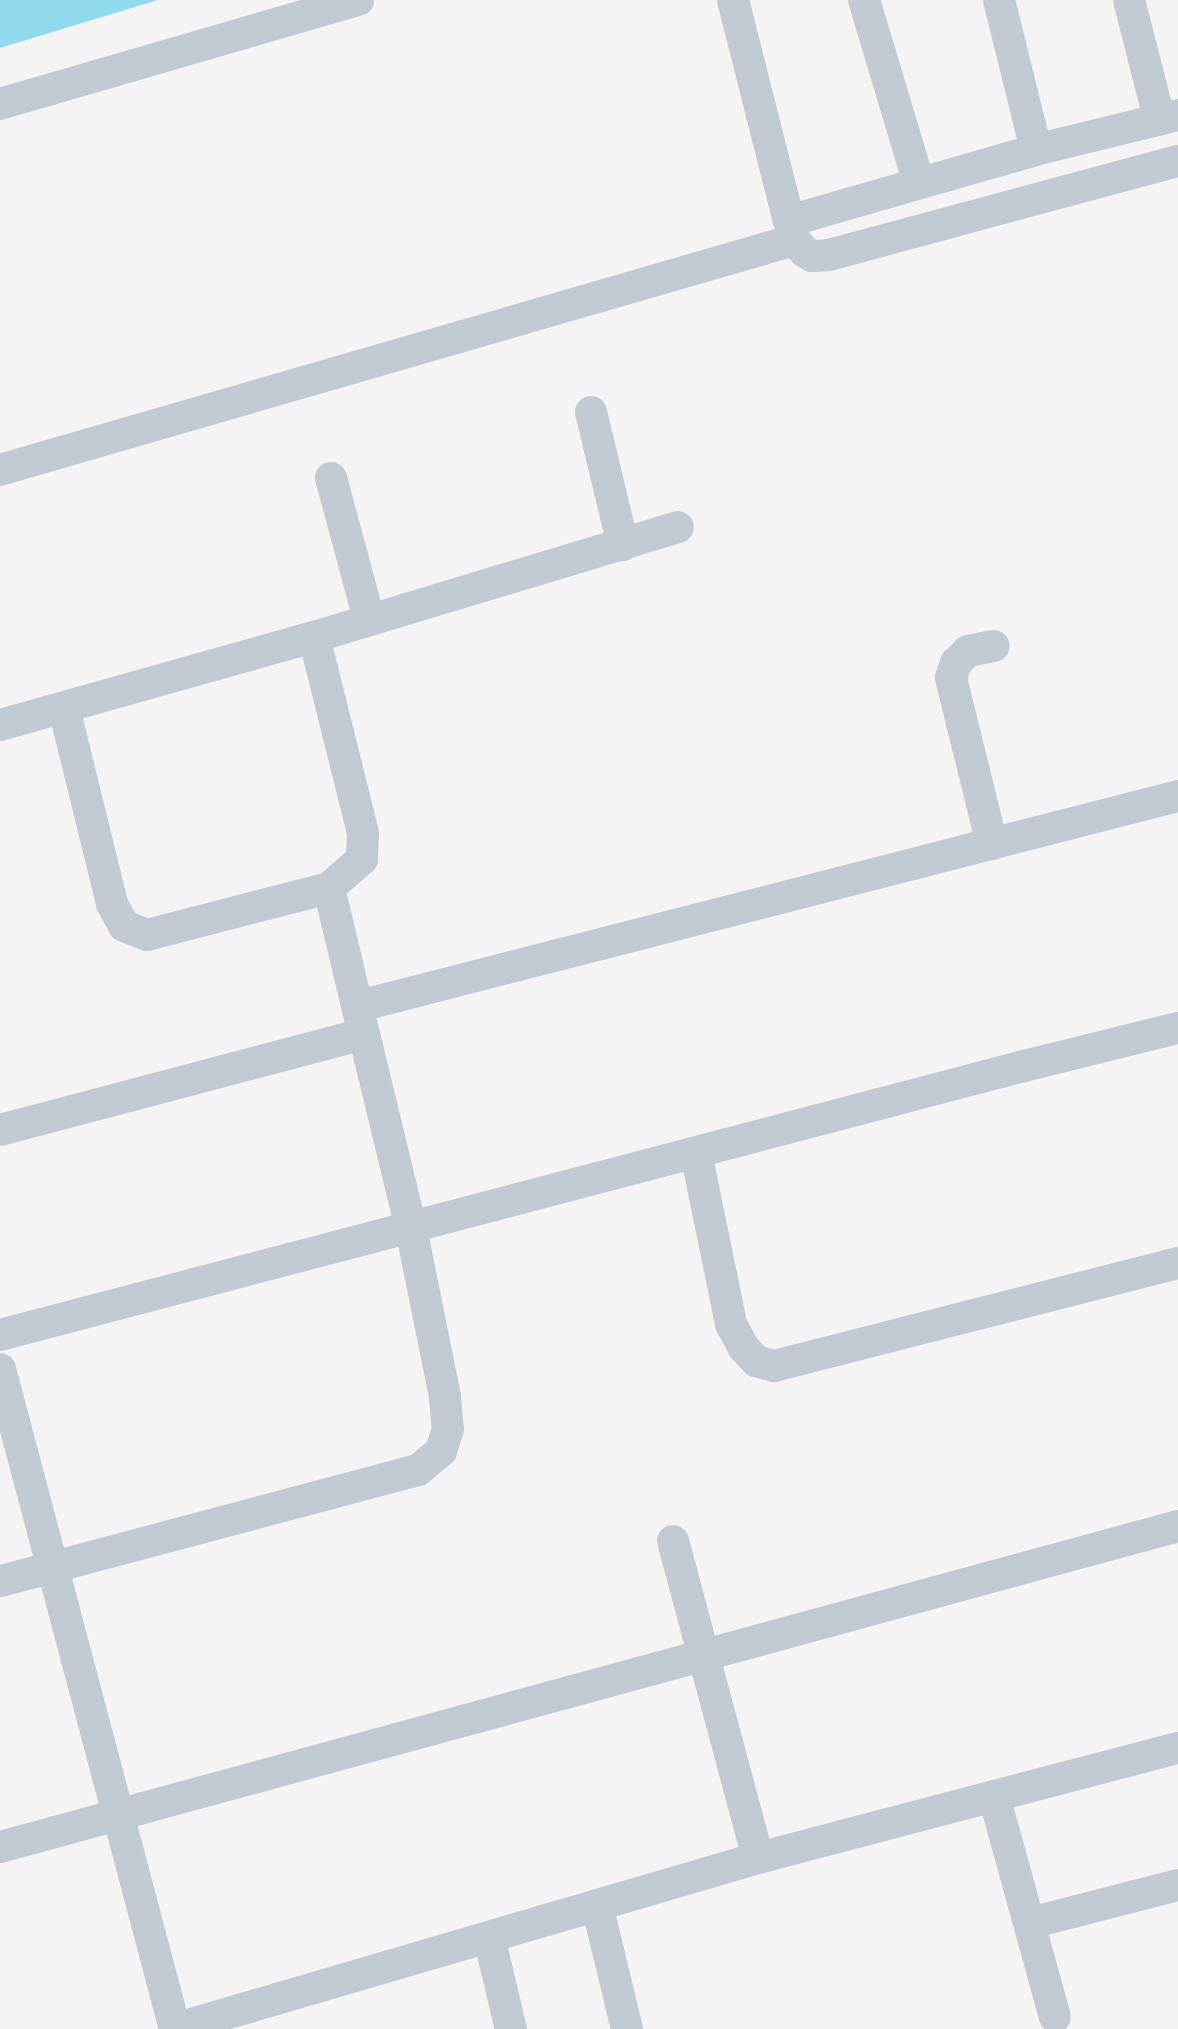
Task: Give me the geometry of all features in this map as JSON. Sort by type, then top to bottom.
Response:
[{"type":"lane","points":[[0,104],[358,0]]},
{"type":"lane","points":[[733,0],[791,231],[812,256],[829,255],[1178,161]]},
{"type":"lane","points":[[864,0],[919,183]]},
{"type":"lane","points":[[999,0],[1036,150]]},
{"type":"lane","points":[[0,470],[791,231],[919,183],[1168,116],[1129,0]]},
{"type":"lane","points":[[591,412],[623,545]]},
{"type":"lane","points":[[331,478],[369,619]]},
{"type":"lane","points":[[0,725],[314,637],[678,527]]},
{"type":"lane","points":[[64,708],[112,904],[124,926],[147,935],[328,888],[362,859],[363,833],[314,637]]},
{"type":"lane","points":[[992,844],[951,678],[956,663],[968,652],[994,646]]},
{"type":"lane","points":[[0,1130],[361,1020],[992,844],[1178,796]]},
{"type":"lane","points":[[0,1581],[418,1471],[442,1451],[448,1429],[445,1397],[411,1228],[328,888]]},
{"type":"lane","points":[[0,1335],[1178,1028]]},
{"type":"lane","points":[[696,1153],[731,1324],[744,1348],[757,1361],[774,1366],[1178,1263]]},
{"type":"lane","points":[[0,1369],[175,2029],[758,1858],[1178,1748]]},
{"type":"lane","points":[[0,1847],[1178,1526]]},
{"type":"lane","points":[[673,1541],[758,1858]]},
{"type":"lane","points":[[994,1796],[1055,2017]]},
{"type":"lane","points":[[1030,1923],[1178,1885]]},
{"type":"lane","points":[[597,1905],[627,2029]]},
{"type":"lane","points":[[489,1937],[511,2029]]},
{"type":"water","points":[[0,0],[158,0],[0,48]]}]
